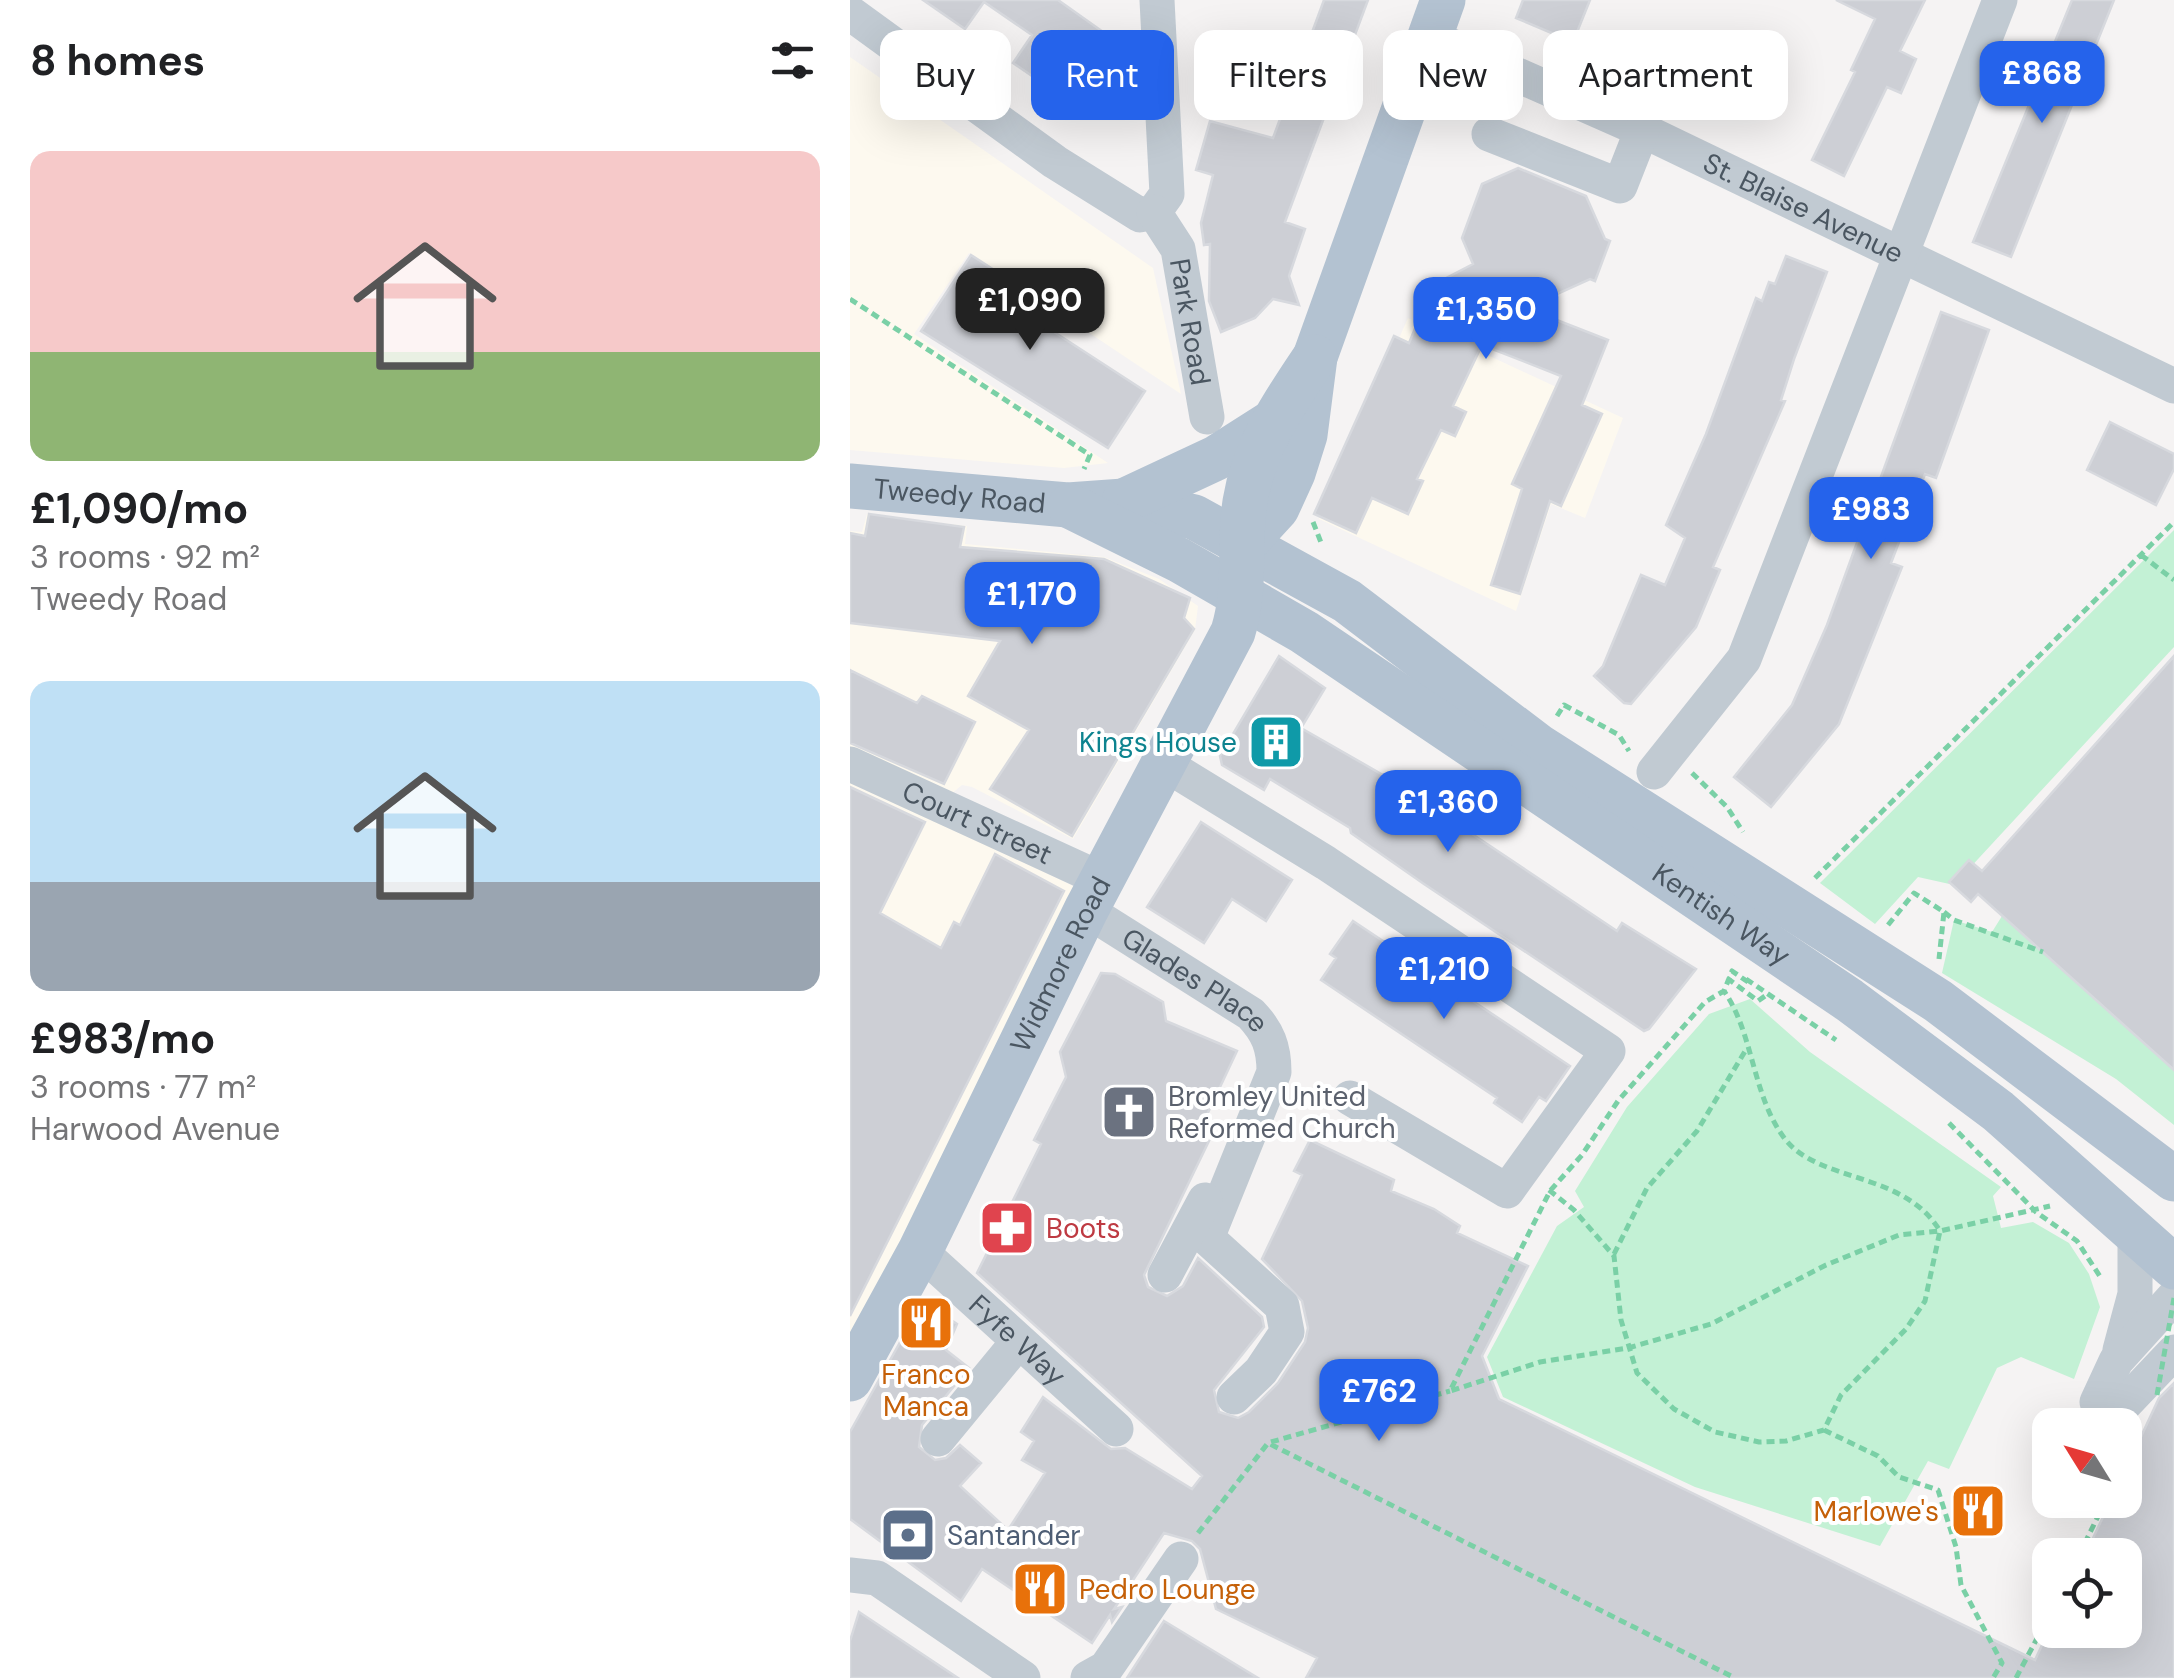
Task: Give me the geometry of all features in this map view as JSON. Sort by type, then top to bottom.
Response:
[{"type":"main road","name":"Widmore Road","points":[[1245,543],[1277,508],[1293,474],[1305,434],[1315,357],[1436,18]]},
{"type":"main road","name":"Widmore Road","points":[[850,1379],[920,1251],[1094,895],[1226,647],[1244,598],[1244,505],[1270,422],[1315,357]]},
{"type":"main road","points":[[1124,501],[1216,458],[1270,422]]},
{"type":"main road","name":"Tweedy Road","points":[[850,486],[1068,505],[1124,501],[1194,517],[1245,543]]},
{"type":"main road","name":"Tweedy Road","points":[[1068,505],[1244,598]]},
{"type":"main road","name":"Kentish Way","points":[[1245,543],[1361,610],[1538,746],[1873,957],[2054,1085],[2174,1179]]},
{"type":"main road","name":"Kentish Way","points":[[1244,598],[1320,642],[1849,1000],[1951,1074],[2090,1189],[2174,1267]]},
{"type":"street","points":[[850,13],[1055,162],[1140,215],[1154,212],[1167,194],[1157,0]]},
{"type":"street","points":[[1651,770],[1744,660],[2000,0]]},
{"type":"street","name":"St. Blaise Avenue","points":[[1436,18],[1642,130],[2174,386]]},
{"type":"street","points":[[1489,134],[1620,186],[1642,130]]},
{"type":"street","name":"Park Road","points":[[1154,212],[1178,249],[1206,417]]},
{"type":"street","points":[[1164,762],[1326,863],[1608,1051],[1526,1185],[1350,1098]]},
{"type":"street","name":"Court Street","points":[[850,764],[1094,895]]},
{"type":"street","name":"Glades Place","points":[[1094,895],[1251,1014],[1267,1032],[1274,1072],[1207,1238],[1282,1306],[1288,1332],[1261,1371],[1232,1384],[1269,1334],[1268,1317],[1224,1275],[1201,1260],[1164,1275],[1274,1072]]},
{"type":"street","points":[[2136,1232],[2135,1294],[2107,1408],[2174,1352]]},
{"type":"street","name":"Fyfe Way","points":[[920,1251],[1116,1429]]},
{"type":"street","points":[[2116,1361],[2174,1297]]},
{"type":"street","points":[[938,1439],[1018,1342]]},
{"type":"street","points":[[1088,1678],[1106,1668],[1181,1559]]},
{"type":"street","points":[[850,1575],[876,1578],[1023,1678]]},
{"type":"path","points":[[850,299],[1090,456],[1068,505]]},
{"type":"path","points":[[1813,880],[2174,522]]},
{"type":"path","points":[[2141,556],[2174,580]]},
{"type":"path","points":[[1538,746],[1564,705],[1619,735],[1651,770]]},
{"type":"path","points":[[1674,742],[1699,784],[1727,807],[1748,840]]},
{"type":"path","points":[[1944,912],[1954,920],[2043,952]]},
{"type":"path","points":[[1740,967],[1748,982]]},
{"type":"path","points":[[1450,1392],[1526,1185],[1582,1155],[1618,1101],[1705,1002],[1724,991],[1732,971],[1840,1043]]},
{"type":"path","points":[[1727,978],[1758,1001],[1766,995]]},
{"type":"path","points":[[1724,991],[1739,1012],[1747,1048],[1786,1139],[1801,1153],[1902,1194],[1931,1217],[1940,1232],[1926,1302],[1906,1329],[1841,1395],[1824,1430]]},
{"type":"path","points":[[1614,1256],[1647,1188],[1697,1131],[1747,1048]]},
{"type":"path","points":[[1948,1122],[2036,1212],[2077,1241],[2098,1270],[2104,1288]]},
{"type":"path","points":[[1526,1185],[1574,1210],[1614,1256],[1628,1348],[1638,1373],[1674,1409],[1715,1432],[1759,1442],[1786,1441],[1824,1430],[1878,1456],[1898,1476],[1938,1490],[1956,1547],[1961,1585],[2002,1663],[1994,1678]]},
{"type":"path","points":[[1181,1559],[1221,1499],[1268,1443],[1450,1392],[1540,1362],[1628,1348],[1711,1324],[1826,1265],[1899,1235],[1940,1232],[2036,1212],[2090,1189]]},
{"type":"path","points":[[2157,1395],[2174,1297]]},
{"type":"path","points":[[1268,1443],[1735,1678]]},
{"type":"path","points":[[2016,1678],[2032,1648]]},
{"type":"shaded area","points":[[850,57],[880,78],[880,120],[940,120],[1153,268],[1181,394],[969,253],[914,334],[1108,463],[1064,468],[850,450]]},
{"type":"shaded area","points":[[1408,318],[1623,418],[1585,518],[1551,504],[1516,611],[1319,519]]},
{"type":"shaded area","points":[[867,514],[967,526],[965,544],[1104,557],[1159,579],[1198,606],[1195,630],[1073,839],[972,787],[962,785],[950,795],[850,750],[850,531],[862,532]]},
{"type":"shaded area","points":[[850,775],[1077,888],[850,1341]]},
{"type":"green space","points":[[2174,530],[2174,647],[1954,885],[1918,877],[1875,924],[1820,883]]},
{"type":"green space","points":[[2002,916],[2174,1070],[2174,1125],[2116,1079],[1942,973],[1954,920],[1992,932]]},
{"type":"green space","points":[[1750,999],[1810,1052],[2001,1187],[1993,1196],[2001,1228],[2033,1222],[2069,1243],[2089,1274],[2100,1307],[2074,1379],[2021,1357],[1997,1368],[1949,1469],[1928,1461],[1880,1546],[1695,1487],[1503,1397],[1487,1357],[1557,1226],[1584,1207],[1575,1191],[1627,1107],[1709,1014]]},
{"type":"building","points":[[923,0],[1058,0],[1100,30],[1031,30],[1031,34],[984,2],[965,29]]},
{"type":"building","points":[[1324,0],[1368,0],[1357,30],[1313,30]]},
{"type":"building","points":[[1523,0],[1590,0],[1578,30],[1544,30],[1516,18]]},
{"type":"building","points":[[1836,0],[1925,0],[1900,51],[1916,59],[1901,93],[1887,87],[1844,176],[1812,160],[1855,72],[1851,70],[1875,19]]},
{"type":"building","points":[[2072,0],[2114,0],[2011,257],[1973,242]]},
{"type":"building","points":[[1031,36],[1031,75],[1013,63]]},
{"type":"building","points":[[1280,120],[1323,120],[1285,222],[1305,229],[1289,276],[1299,305],[1273,299],[1255,318],[1221,332],[1209,301],[1210,244],[1204,245],[1201,223],[1213,175],[1196,170],[1210,121],[1273,138]]},
{"type":"building","points":[[1518,168],[1586,196],[1605,239],[1610,241],[1595,281],[1590,279],[1526,308],[1608,340],[1582,405],[1602,414],[1561,506],[1550,501],[1520,594],[1491,585],[1522,489],[1512,484],[1561,376],[1482,345],[1453,406],[1466,412],[1455,436],[1441,430],[1417,479],[1423,481],[1408,514],[1372,498],[1356,533],[1314,514],[1394,336],[1409,343],[1433,285],[1473,264],[1462,238],[1482,184]]},
{"type":"building","points":[[971,255],[1036,297],[1028,309],[1054,326],[1051,330],[1145,391],[1108,448],[921,331]]},
{"type":"building","points":[[1786,256],[1827,272],[1794,359],[1781,400],[1785,401],[1713,567],[1720,570],[1696,627],[1631,704],[1624,703],[1594,676],[1603,666],[1641,575],[1665,585],[1685,538],[1666,525],[1706,434],[1756,298],[1762,301],[1769,282],[1775,284]]},
{"type":"building","points":[[1941,312],[1989,330],[1936,478],[1925,474],[1891,563],[1902,567],[1839,724],[1771,807],[1734,777],[1792,705],[1827,625]]},
{"type":"building","points":[[2110,422],[2174,454],[2174,469],[2156,505],[2087,470]]},
{"type":"building","points":[[869,514],[964,527],[960,547],[1104,559],[1190,598],[1184,618],[1194,629],[1072,836],[990,789],[1029,730],[968,696],[1000,641],[850,623],[850,533],[865,536]]},
{"type":"building","points":[[1279,656],[1325,688],[1301,728],[1390,779],[1617,931],[1622,923],[1696,969],[1649,1029],[1644,1031],[1424,884],[1351,833],[1350,828],[1270,779],[1264,790],[1222,765],[1220,756]]},
{"type":"building","points":[[2174,656],[2174,1070],[1978,894],[1971,902],[1949,882],[1969,860],[1982,871]]},
{"type":"building","points":[[850,670],[917,703],[922,696],[975,722],[944,784],[850,743]]},
{"type":"building","points":[[850,787],[925,822],[880,913],[941,948],[954,922],[960,925],[995,854],[1064,891],[850,1316]]},
{"type":"building","points":[[1201,822],[1292,880],[1266,921],[1232,899],[1204,943],[1147,907]]},
{"type":"building","points":[[1353,921],[1570,1066],[1546,1101],[1539,1097],[1522,1122],[1494,1103],[1497,1098],[1321,980],[1336,958],[1330,954]]},
{"type":"building","points":[[1101,973],[1115,974],[1163,1002],[1166,1021],[1237,1051],[1197,1136],[1209,1141],[1144,1275],[1148,1287],[1167,1296],[1183,1286],[1198,1258],[1262,1317],[1264,1327],[1214,1390],[1219,1412],[1238,1418],[1249,1412],[1278,1383],[1305,1342],[1308,1328],[1302,1301],[1262,1259],[1302,1175],[1294,1171],[1310,1140],[1394,1180],[1391,1191],[1434,1209],[1460,1226],[1457,1233],[1528,1266],[1482,1356],[1499,1399],[2035,1660],[2041,1648],[2142,1648],[2142,1538],[2093,1538],[2102,1518],[2142,1518],[2142,1434],[2159,1398],[2174,1383],[2174,1678],[1306,1678],[1317,1658],[1216,1609],[1200,1549],[1192,1541],[1164,1533],[1114,1609],[1122,1607],[1112,1622],[1110,1615],[1092,1643],[982,1569],[961,1601],[850,1519],[850,1432],[923,1301],[957,1324],[946,1350],[969,1368],[922,1425],[919,1447],[935,1460],[946,1458],[960,1445],[981,1463],[960,1486],[1008,1530],[1045,1473],[1022,1460],[1034,1441],[1021,1432],[1043,1397],[1111,1449],[1125,1448],[1192,1489],[1202,1476],[977,1273],[1041,1144],[1034,1140],[1066,1077],[1060,1052]]},
{"type":"building","points":[[859,1612],[958,1678],[850,1678],[850,1641]]},
{"type":"building","points":[[1164,1621],[1258,1678],[1127,1678]]},
{"type":"place","name":"Kings House","points":[[1276,742]]},
{"type":"place","name":"Bromley United Reformed Church","points":[[1129,1112]]},
{"type":"place","name":"Boots","points":[[1007,1228]]},
{"type":"place","name":"Franco Manca","points":[[926,1323]]},
{"type":"place","name":"Marlowe's","points":[[1978,1511]]},
{"type":"place","name":"Santander","points":[[908,1535]]},
{"type":"place","name":"Pedro Lounge","points":[[1040,1589]]}]
